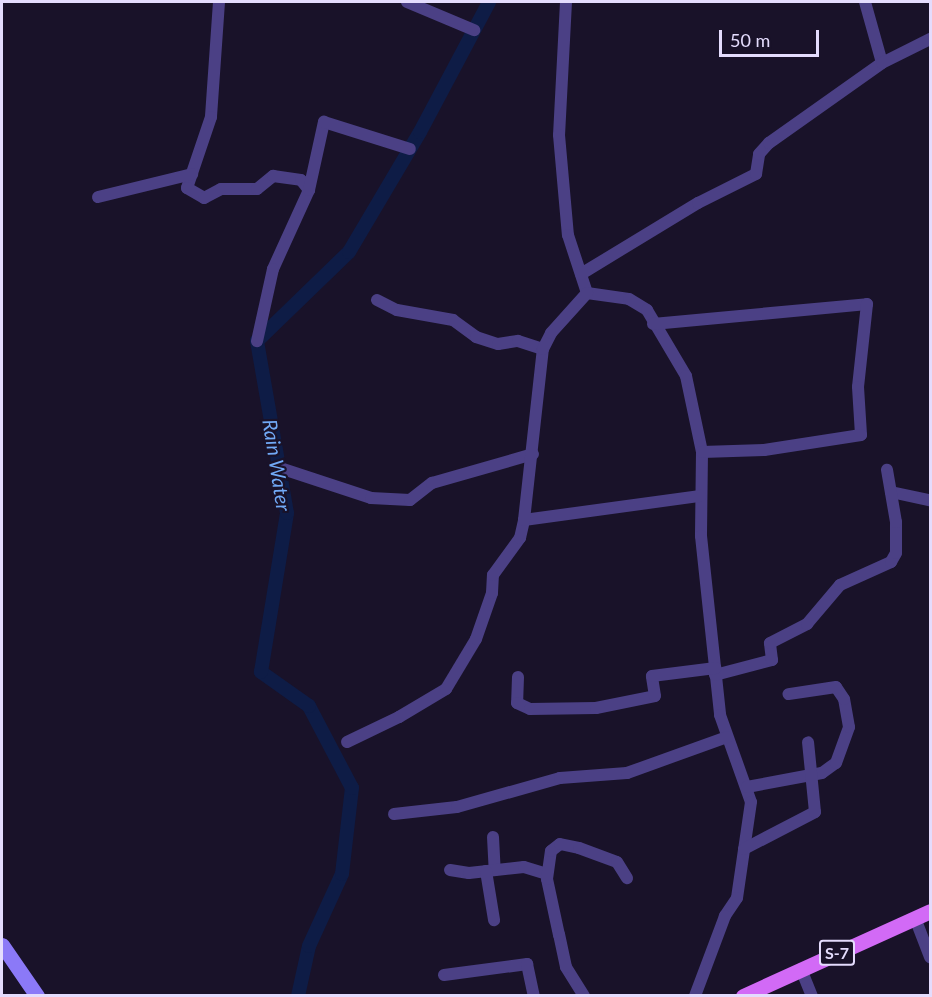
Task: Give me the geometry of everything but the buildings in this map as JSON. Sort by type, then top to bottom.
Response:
[{"type":"main road","name":"S-7","points":[[742,996],[930,911]]},
{"type":"street","points":[[219,2],[211,117],[187,188],[204,198],[221,189],[257,189],[273,176],[301,180],[309,190]]},
{"type":"street","points":[[407,2],[474,30]]},
{"type":"street","points":[[566,2],[559,135],[568,235],[588,293]]},
{"type":"street","points":[[865,2],[882,63]]},
{"type":"street","points":[[581,274],[698,203],[756,174],[759,154],[769,143],[882,63],[930,39]]},
{"type":"street","points":[[257,341],[273,269],[309,190],[324,122],[410,149]]},
{"type":"street","points":[[98,197],[192,174]]},
{"type":"street","points":[[588,293],[629,298],[646,310],[686,376],[702,452],[700,496],[720,715],[751,802],[737,898],[725,916],[695,996]]},
{"type":"street","points":[[347,742],[399,717],[446,689],[476,639],[492,593],[493,575],[520,538],[533,454],[543,349],[551,333],[588,293]]},
{"type":"street","points":[[377,300],[397,310],[453,320],[476,337],[498,344],[518,341],[543,349]]},
{"type":"street","points":[[653,324],[867,304],[858,387],[861,435],[764,450],[702,452]]},
{"type":"street","points":[[280,468],[371,498],[410,500],[432,483],[533,454]]},
{"type":"street","points":[[518,677],[517,703],[530,709],[596,708],[655,696],[652,675],[715,671],[772,660],[770,643],[807,624],[840,585],[891,562],[896,553],[887,470]]},
{"type":"street","points":[[891,492],[930,500]]},
{"type":"street","points":[[524,520],[700,496]]},
{"type":"street","points":[[747,787],[811,775],[837,763],[849,728],[850,712],[836,687],[789,694]]},
{"type":"street","points":[[394,814],[457,807],[560,778],[627,773],[727,737]]},
{"type":"street","points":[[744,849],[815,812],[808,742]]},
{"type":"street","points":[[493,837],[491,871],[494,920]]},
{"type":"street","points":[[584,996],[566,967],[547,874],[551,851],[560,844],[617,862],[627,878]]},
{"type":"street","points":[[450,870],[491,871],[524,867],[547,874]]},
{"type":"street","points":[[915,918],[930,957]]},
{"type":"street","points":[[2,945],[37,996]]},
{"type":"street","points":[[444,975],[527,964],[534,996]]},
{"type":"street","points":[[801,969],[812,996]]},
{"type":"waterway","name":"Rain Water","points":[[298,996],[309,946],[342,874],[352,788],[309,706],[261,672],[287,513],[257,341],[349,252],[420,132],[489,2]]}]
